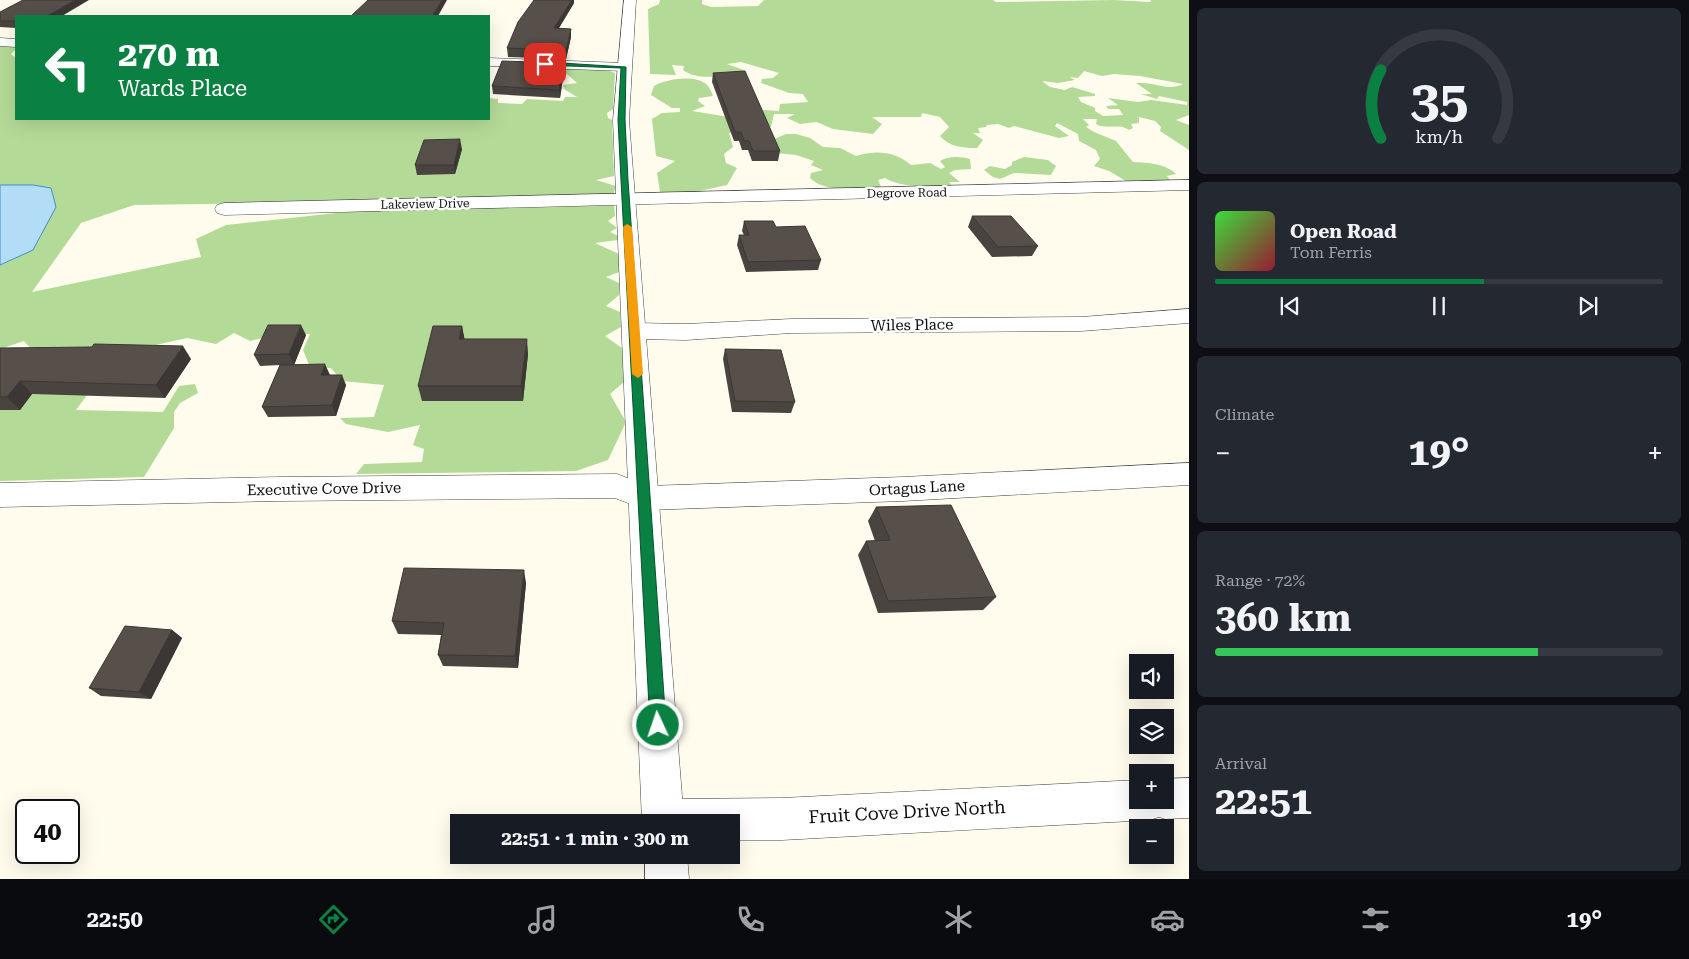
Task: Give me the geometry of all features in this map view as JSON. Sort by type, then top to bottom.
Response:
[{"type":"street","points":[[630,0],[621,120],[646,498],[663,814]]},
{"type":"street","points":[[0,42],[15,43]]},
{"type":"street","points":[[490,62],[624,67]]},
{"type":"street","name":"Degrove Road","points":[[626,200],[1189,185]]},
{"type":"street","name":"Lakeview Drive","points":[[224,209],[626,200]]},
{"type":"street","name":"Wiles Place","points":[[635,332],[686,332],[791,326],[1081,324],[1189,316]]},
{"type":"street","name":"Ortagus Lane","points":[[646,498],[903,489],[1189,474]]},
{"type":"street","name":"Executive Cove Drive","points":[[0,495],[270,489],[617,486],[646,498]]},
{"type":"street","points":[[1174,799],[1189,798]]},
{"type":"street","name":"Fruit Cove Drive North","points":[[740,824],[782,819],[1129,801]]},
{"type":"street","points":[[666,864],[667,879]]},
{"type":"green space","points":[[660,0],[702,0],[702,4],[711,7],[758,6],[764,0],[993,0],[996,2],[1114,0],[1150,2],[1151,0],[1189,0],[1189,115],[1176,120],[1189,125],[1189,150],[1160,131],[1161,127],[1155,121],[1139,117],[1139,123],[1131,124],[1133,128],[1129,130],[1121,127],[1100,126],[1096,124],[1097,119],[1083,119],[1089,125],[1086,127],[1116,141],[1133,162],[1162,166],[1176,174],[1167,176],[1170,180],[1126,181],[1109,171],[1094,166],[1100,159],[1096,150],[1079,141],[1078,134],[1057,123],[1055,126],[1069,136],[1059,138],[1014,126],[1009,128],[998,124],[987,125],[986,127],[978,128],[980,133],[973,133],[983,140],[977,148],[972,148],[948,143],[940,136],[949,127],[940,117],[922,113],[921,117],[872,117],[882,124],[873,134],[833,129],[817,122],[800,124],[787,118],[795,114],[774,114],[771,127],[729,133],[733,147],[724,154],[726,163],[737,168],[727,185],[695,192],[660,192],[657,173],[675,161],[656,156],[652,119],[662,113],[680,112],[680,108],[672,108],[651,95],[654,86],[666,81],[681,79],[702,82],[708,86],[713,96],[699,98],[698,101],[705,106],[692,111],[729,117],[752,109],[779,111],[780,104],[808,102],[803,94],[789,93],[761,83],[762,79],[773,78],[779,73],[741,62],[727,64],[744,70],[742,72],[719,76],[697,76],[683,70],[684,66],[672,65],[676,75],[650,74],[648,9],[659,4]],"holes":[[[1084,71],[1102,76],[1114,74],[1140,76],[1183,84],[1166,87],[1148,83],[1136,83],[1152,94],[1141,94],[1157,99],[1159,96],[1187,102],[1187,105],[1151,100],[1138,102],[1108,98],[1118,105],[1106,106],[1108,109],[1119,109],[1123,115],[1103,116],[1095,111],[1095,108],[1081,102],[1078,97],[1095,96],[1095,94],[1072,87],[1065,90],[1050,87],[1042,81],[1058,83],[1075,80],[1070,77],[1078,78]]]},
{"type":"green space","points":[[0,45],[15,46],[15,50],[11,54],[15,57],[15,120],[490,120],[490,98],[498,99],[498,103],[522,104],[527,99],[563,101],[565,97],[577,97],[564,89],[563,85],[577,83],[567,74],[549,67],[604,69],[615,73],[613,109],[607,113],[608,118],[612,120],[614,176],[596,180],[616,186],[612,198],[134,205],[81,223],[32,292],[201,257],[196,239],[226,225],[373,209],[614,204],[615,216],[608,221],[617,228],[610,232],[618,236],[618,240],[595,243],[619,254],[619,272],[606,277],[619,283],[619,295],[606,306],[620,312],[621,327],[605,336],[622,348],[625,381],[610,394],[626,422],[608,460],[576,471],[356,474],[364,464],[422,462],[424,449],[413,445],[420,425],[388,432],[346,424],[340,418],[374,417],[384,385],[342,381],[331,368],[310,367],[303,350],[310,334],[271,336],[250,341],[234,333],[216,344],[187,338],[142,348],[107,368],[76,410],[163,412],[179,386],[195,384],[198,393],[180,403],[174,412],[174,428],[144,477],[0,481],[0,408],[32,350],[24,341],[0,349],[0,265],[33,250],[33,185],[0,185]]},
{"type":"green space","points":[[786,134],[796,134],[810,138],[823,147],[840,148],[856,156],[870,153],[892,154],[911,165],[930,163],[941,169],[945,167],[940,161],[943,159],[954,157],[966,158],[970,159],[971,169],[955,170],[949,173],[960,182],[950,182],[951,186],[908,185],[892,182],[885,178],[878,180],[881,187],[834,188],[817,183],[810,178],[811,173],[823,170],[811,165],[814,161],[796,155],[775,153],[772,140]]},
{"type":"green space","points":[[1024,157],[1048,160],[1056,166],[1051,175],[1014,173],[1000,179],[993,177],[984,170],[990,166],[1005,169],[1012,165],[1012,162]]},
{"type":"water","points":[[0,185],[33,185],[51,188],[56,207],[33,250],[0,265]]},
{"type":"building","points":[[23,0],[75,0],[49,15],[15,15],[15,21],[0,21],[0,12]]},
{"type":"building","points":[[368,0],[442,0],[433,15],[352,15]]},
{"type":"building","points":[[534,0],[572,0],[554,28],[571,29],[566,51],[507,48],[518,22]]},
{"type":"building","points":[[502,61],[564,63],[559,90],[492,86]]},
{"type":"building","points":[[745,71],[780,151],[753,151],[749,141],[744,141],[741,132],[735,132],[713,73]]},
{"type":"building","points":[[460,139],[454,165],[415,165],[424,140]]},
{"type":"building","points":[[972,216],[1011,216],[1038,246],[998,247]]},
{"type":"building","points":[[744,221],[773,221],[776,227],[805,226],[821,260],[748,262],[739,235],[749,235]]},
{"type":"building","points":[[268,325],[301,325],[289,354],[254,355]]},
{"type":"building","points":[[433,326],[462,326],[459,339],[527,339],[521,386],[418,386]]},
{"type":"building","points":[[94,344],[183,346],[156,385],[20,381],[7,397],[0,397],[0,348],[92,347]]},
{"type":"building","points":[[725,349],[781,350],[795,402],[735,401]]},
{"type":"building","points":[[325,364],[321,375],[342,375],[332,405],[262,407],[280,365]]},
{"type":"building","points":[[951,505],[996,597],[888,601],[866,541],[890,540],[876,507]]},
{"type":"building","points":[[404,568],[524,570],[515,656],[438,655],[444,623],[392,621]]},
{"type":"building","points":[[125,626],[172,630],[139,692],[89,688]]},
{"type":"slow traffic","points":[[627,227],[638,374]]},
{"type":"route","points":[[545,64],[624,67],[621,120],[624,180],[658,725]]}]
